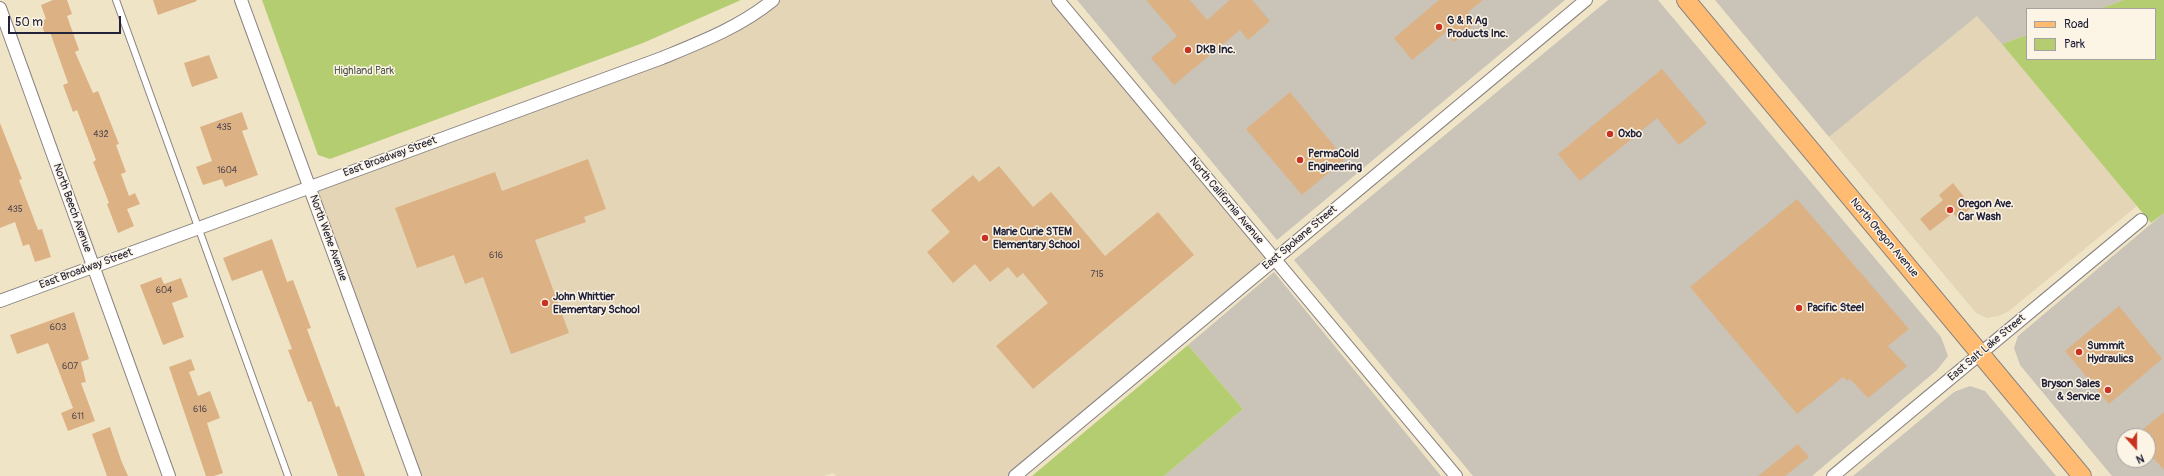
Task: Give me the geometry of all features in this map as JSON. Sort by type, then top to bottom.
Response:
[{"type":"main road","name":"North Oregon Avenue","points":[[1686,0],[2082,476]]},
{"type":"street","name":"North Wehe Avenue","points":[[241,0],[415,476]]},
{"type":"street","name":"East Broadway Street","points":[[0,301],[701,42],[741,23],[774,0]]},
{"type":"street","name":"North California Avenue","points":[[1058,0],[1456,476]]},
{"type":"street","name":"East Spokane Street","points":[[1015,476],[1586,0]]},
{"type":"street","name":"North Beech Avenue","points":[[0,8],[169,476]]},
{"type":"street","name":"East Salt Lake Street","points":[[1833,476],[2140,220]]},
{"type":"lane","points":[[116,0],[288,476]]},
{"type":"shaded area","points":[[773,0],[1058,0],[1275,259],[1015,476],[836,476],[833,473],[824,476],[415,476],[309,187],[662,58]]},
{"type":"shaded area","points":[[1077,0],[1565,0],[1277,240]]},
{"type":"shaded area","points":[[1608,0],[1658,0],[1941,337],[1948,356],[1937,370],[1812,476],[1473,476],[1294,260]]},
{"type":"shaded area","points":[[1715,0],[2124,0],[2102,8],[2026,8],[2026,35],[2002,44],[1977,16],[1829,137]]},
{"type":"shaded area","points":[[1978,15],[2137,206],[2009,311],[1999,316],[1987,318],[1976,313],[1829,137]]},
{"type":"shaded area","points":[[2164,213],[2164,476],[2112,476],[2020,365],[2014,348],[2018,336]]},
{"type":"shaded area","points":[[1274,272],[1441,476],[1164,476],[1243,409],[1188,345]]},
{"type":"shaded area","points":[[1970,386],[1985,391],[2056,476],[1853,476],[1954,392]]},
{"type":"green space","name":"Highland Park","points":[[262,0],[741,0],[643,43],[330,159],[318,155]]},
{"type":"green space","points":[[2124,0],[2164,0],[2164,213],[2151,223],[2002,44],[2026,35],[2026,60],[2156,60],[2156,8],[2102,8]]},
{"type":"green space","points":[[1188,345],[1243,409],[1164,476],[1032,476]]},
{"type":"building","points":[[53,0],[67,0],[72,14],[67,16],[79,50],[75,52],[93,93],[98,91],[119,144],[116,145],[126,172],[121,174],[129,196],[135,193],[140,204],[127,209],[134,226],[118,233],[107,204],[109,203],[93,162],[96,160],[77,110],[73,112],[63,85],[68,83],[50,32],[45,34],[40,21],[46,19],[41,5]]},
{"type":"building","points":[[153,0],[196,0],[197,1],[158,15]]},
{"type":"building","name":"DKB Inc.","points":[[1146,0],[1190,0],[1207,20],[1230,0],[1252,0],[1270,21],[1248,40],[1240,30],[1174,85],[1151,58],[1177,36]]},
{"type":"building","name":"G & R Ag Products Inc.","points":[[1439,0],[1483,0],[1468,12],[1477,22],[1454,42],[1446,32],[1412,60],[1394,38]]},
{"type":"building","points":[[209,55],[218,78],[192,87],[184,63]]},
{"type":"building","name":"Oxbo","points":[[1662,69],[1707,123],[1679,145],[1657,118],[1580,181],[1558,154]]},
{"type":"building","points":[[1290,92],[1345,159],[1302,195],[1246,129]]},
{"type":"building","points":[[242,112],[248,129],[242,131],[258,175],[225,187],[222,179],[203,185],[196,167],[212,161],[200,127]]},
{"type":"building","points":[[0,123],[22,179],[19,180],[38,230],[42,229],[51,257],[35,262],[29,244],[23,246],[15,222],[0,228]]},
{"type":"building","points":[[588,159],[606,209],[584,217],[586,222],[535,240],[569,333],[511,354],[483,277],[465,284],[454,255],[417,268],[395,208],[495,172],[502,191]]},
{"type":"building","points":[[999,166],[1033,207],[1051,192],[1105,256],[1158,212],[1194,255],[1033,389],[996,346],[1048,303],[1023,273],[1017,278],[1008,267],[990,282],[975,264],[953,283],[927,252],[950,232],[931,210],[973,175],[979,182]]},
{"type":"building","name":"Oregon Ave. Car Wash","points":[[1953,183],[1972,207],[1958,219],[1953,213],[1930,231],[1920,219],[1943,200],[1939,195]]},
{"type":"building","name":"Pacific Steel","points":[[1797,199],[1909,329],[1888,346],[1907,366],[1868,398],[1850,379],[1847,381],[1843,377],[1797,414],[1690,287]]},
{"type":"building","points":[[272,239],[287,282],[293,280],[311,328],[307,329],[336,407],[339,406],[365,476],[338,476],[311,401],[308,402],[288,350],[292,349],[262,270],[232,281],[223,258]]},
{"type":"building","points":[[161,277],[164,284],[181,278],[188,297],[172,303],[184,337],[163,345],[140,285]]},
{"type":"building","points":[[2119,306],[2162,359],[2109,404],[2065,351]]},
{"type":"building","points":[[74,312],[89,359],[81,362],[86,382],[81,383],[95,421],[68,431],[61,413],[73,408],[48,343],[17,354],[10,335]]},
{"type":"building","points":[[191,359],[195,370],[189,372],[198,396],[210,391],[220,418],[207,423],[223,473],[214,476],[206,476],[169,367]]},
{"type":"building","points":[[2164,412],[2164,470],[2156,461],[2156,428],[2145,428]]},
{"type":"building","points":[[110,427],[128,476],[107,476],[92,434]]},
{"type":"building","points":[[1798,444],[1809,457],[1785,476],[1758,476]]},
{"type":"place","name":"G & R Ag Products Inc.","points":[[1439,27]]},
{"type":"place","name":"DKB Inc.","points":[[1188,50]]},
{"type":"place","name":"Oxbo","points":[[1610,134]]},
{"type":"place","name":"PermaCold Engineering","points":[[1300,160]]},
{"type":"place","name":"Oregon Ave. Car Wash","points":[[1950,210]]},
{"type":"place","name":"Marie Curie STEM Elementary School","points":[[985,238]]},
{"type":"place","name":"John Whittier Elementary School","points":[[545,303]]},
{"type":"place","name":"Pacific Steel","points":[[1799,308]]},
{"type":"place","name":"Summit Hydraulics","points":[[2079,352]]},
{"type":"place","name":"Bryson Sales & Service","points":[[2108,390]]}]
